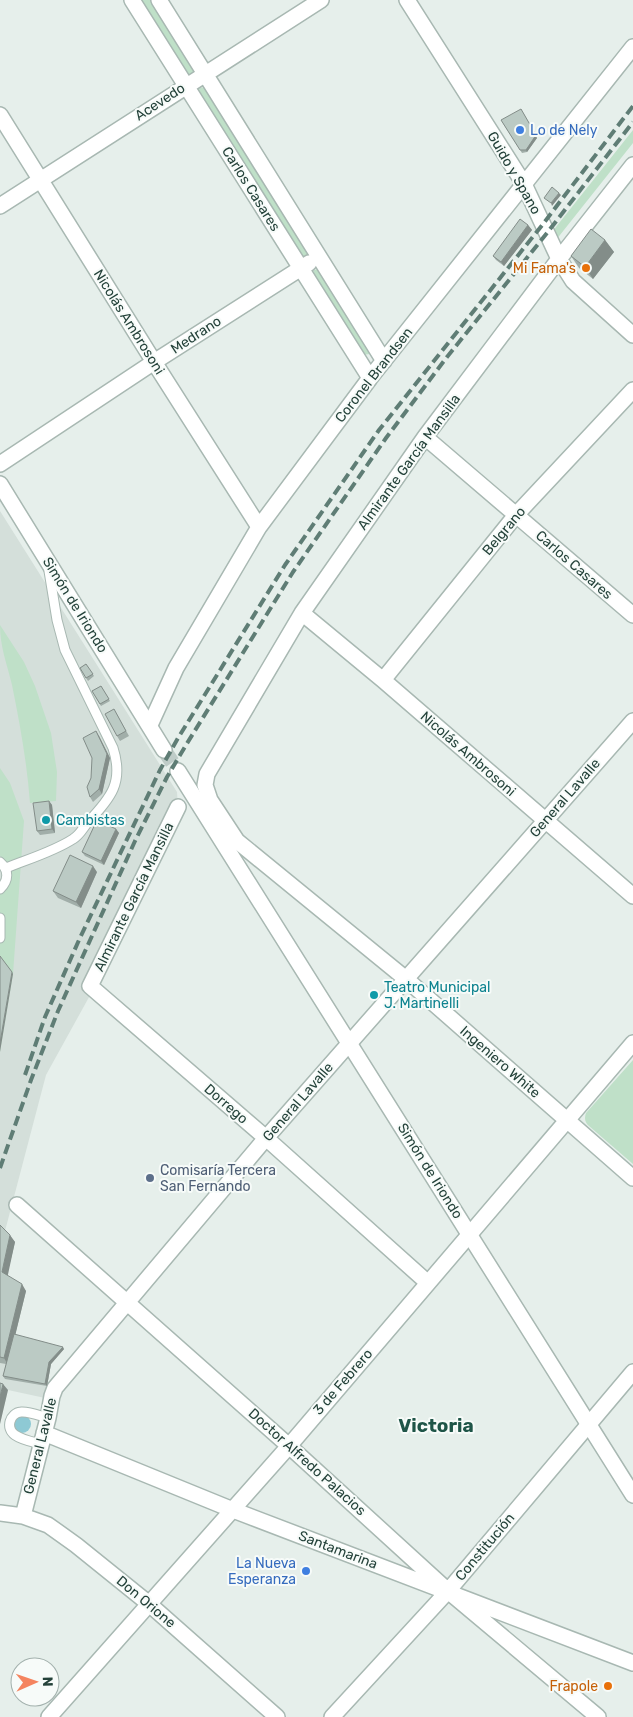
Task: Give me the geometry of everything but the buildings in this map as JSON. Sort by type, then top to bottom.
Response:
[{"type":"street","name":"Carlos Casares","points":[[132,0],[370,378]]},
{"type":"street","name":"Carlos Casares","points":[[159,0],[384,361]]},
{"type":"street","name":"Acevedo","points":[[0,206],[321,0]]},
{"type":"street","name":"Guido y Spano","points":[[407,0],[524,184],[558,258],[573,280],[633,335]]},
{"type":"street","name":"Coronel Brandsen","points":[[150,725],[176,668],[259,527],[370,378],[633,47]]},
{"type":"street","name":"Nicolás Ambrosoni","points":[[0,115],[259,527]]},
{"type":"street","name":"Almirante García Mansilla","points":[[206,774],[302,613],[424,437],[558,258],[633,165]]},
{"type":"street","name":"Medrano","points":[[0,464],[318,256]]},
{"type":"street","name":"Belgrano","points":[[383,680],[516,515],[633,390]]},
{"type":"street","name":"Carlos Casares","points":[[424,437],[633,615]]},
{"type":"street","name":"Simón de Iriondo","points":[[0,484],[164,750]]},
{"type":"street","name":"Nicolás Ambrosoni","points":[[302,613],[383,680],[633,896]]},
{"type":"street","name":"General Lavalle","points":[[23,1516],[55,1388],[266,1138],[633,721]]},
{"type":"street","points":[[178,771],[232,844]]},
{"type":"street","name":"Simón de Iriondo","points":[[206,774],[205,785],[210,800],[232,844],[349,1044],[633,1496]]},
{"type":"street","name":"Almirante García Mansilla","points":[[90,986],[178,807]]},
{"type":"street","name":"Ingeniero White","points":[[232,844],[406,980],[633,1178]]},
{"type":"street","name":"Dorrego","points":[[90,986],[266,1138],[428,1283]]},
{"type":"street","name":"3 de Febrero","points":[[49,1717],[289,1446],[633,1043]]},
{"type":"street","name":"Doctor Alfredo Palacios","points":[[17,1205],[289,1446],[448,1592],[598,1717]]},
{"type":"street","name":"Constitución","points":[[332,1717],[448,1592],[633,1372]]},
{"type":"street","name":"Santamarina","points":[[44,1432],[233,1510],[633,1663]]},
{"type":"street","name":"Don Orione","points":[[0,1513],[23,1516],[48,1525],[76,1545],[148,1604],[277,1717]]},
{"type":"lane","points":[[0,889],[7,879],[3,865],[68,842],[78,836],[110,798],[117,776],[116,757],[113,748],[65,650],[57,620],[48,561]]},
{"type":"lane","points":[[0,918],[0,938]]},
{"type":"shaded area","points":[[0,511],[177,792],[178,807],[99,979],[46,1075],[0,1250]]},
{"type":"shaded area","points":[[0,1333],[64,1349],[51,1364],[45,1398],[8,1390],[0,1424]]},
{"type":"green space","points":[[137,0],[153,0],[195,70],[194,73],[188,76]]},
{"type":"green space","points":[[205,87],[309,255],[302,258],[197,93],[200,88]]},
{"type":"green space","points":[[633,130],[633,143],[556,240],[552,232]]},
{"type":"green space","points":[[319,269],[371,352],[370,354],[362,355],[312,275],[314,270]]},
{"type":"green space","points":[[0,625],[24,662],[35,686],[51,733],[57,772],[56,801],[30,803],[20,729],[12,685],[2,648]]},
{"type":"green space","points":[[0,768],[10,783],[24,821],[13,974],[0,1052],[0,893],[9,885],[11,875],[8,865],[0,856]]},
{"type":"green space","points":[[633,1060],[633,1164],[589,1126],[585,1119],[586,1113]]},
{"type":"water","points":[[22,1415],[28,1418],[31,1424],[28,1430],[22,1433],[16,1430],[13,1424],[16,1418]]},
{"type":"tunnel","points":[[164,750],[178,771]]},
{"type":"railway","points":[[25,1075],[45,1017],[79,940],[160,770],[285,565],[379,430],[543,224],[633,106]]},
{"type":"railway","points":[[0,1168],[58,1011],[135,841],[167,777],[186,745],[293,572],[386,438],[447,357],[633,122]]},
{"type":"place","name":"Lo de Nely","points":[[520,130]]},
{"type":"place","name":"Mi Fama's","points":[[586,268]]},
{"type":"place","name":"Cambistas","points":[[46,820]]},
{"type":"place","name":"Teatro Municipal J. Martinelli","points":[[374,995]]},
{"type":"place","name":"Comisaría Tercera San Fernando","points":[[150,1178]]},
{"type":"place","name":"La Nueva Esperanza","points":[[306,1571]]},
{"type":"place","name":"Frapole","points":[[608,1686]]},
{"type":"district","name":"Victoria","points":[[436,1425]]}]
